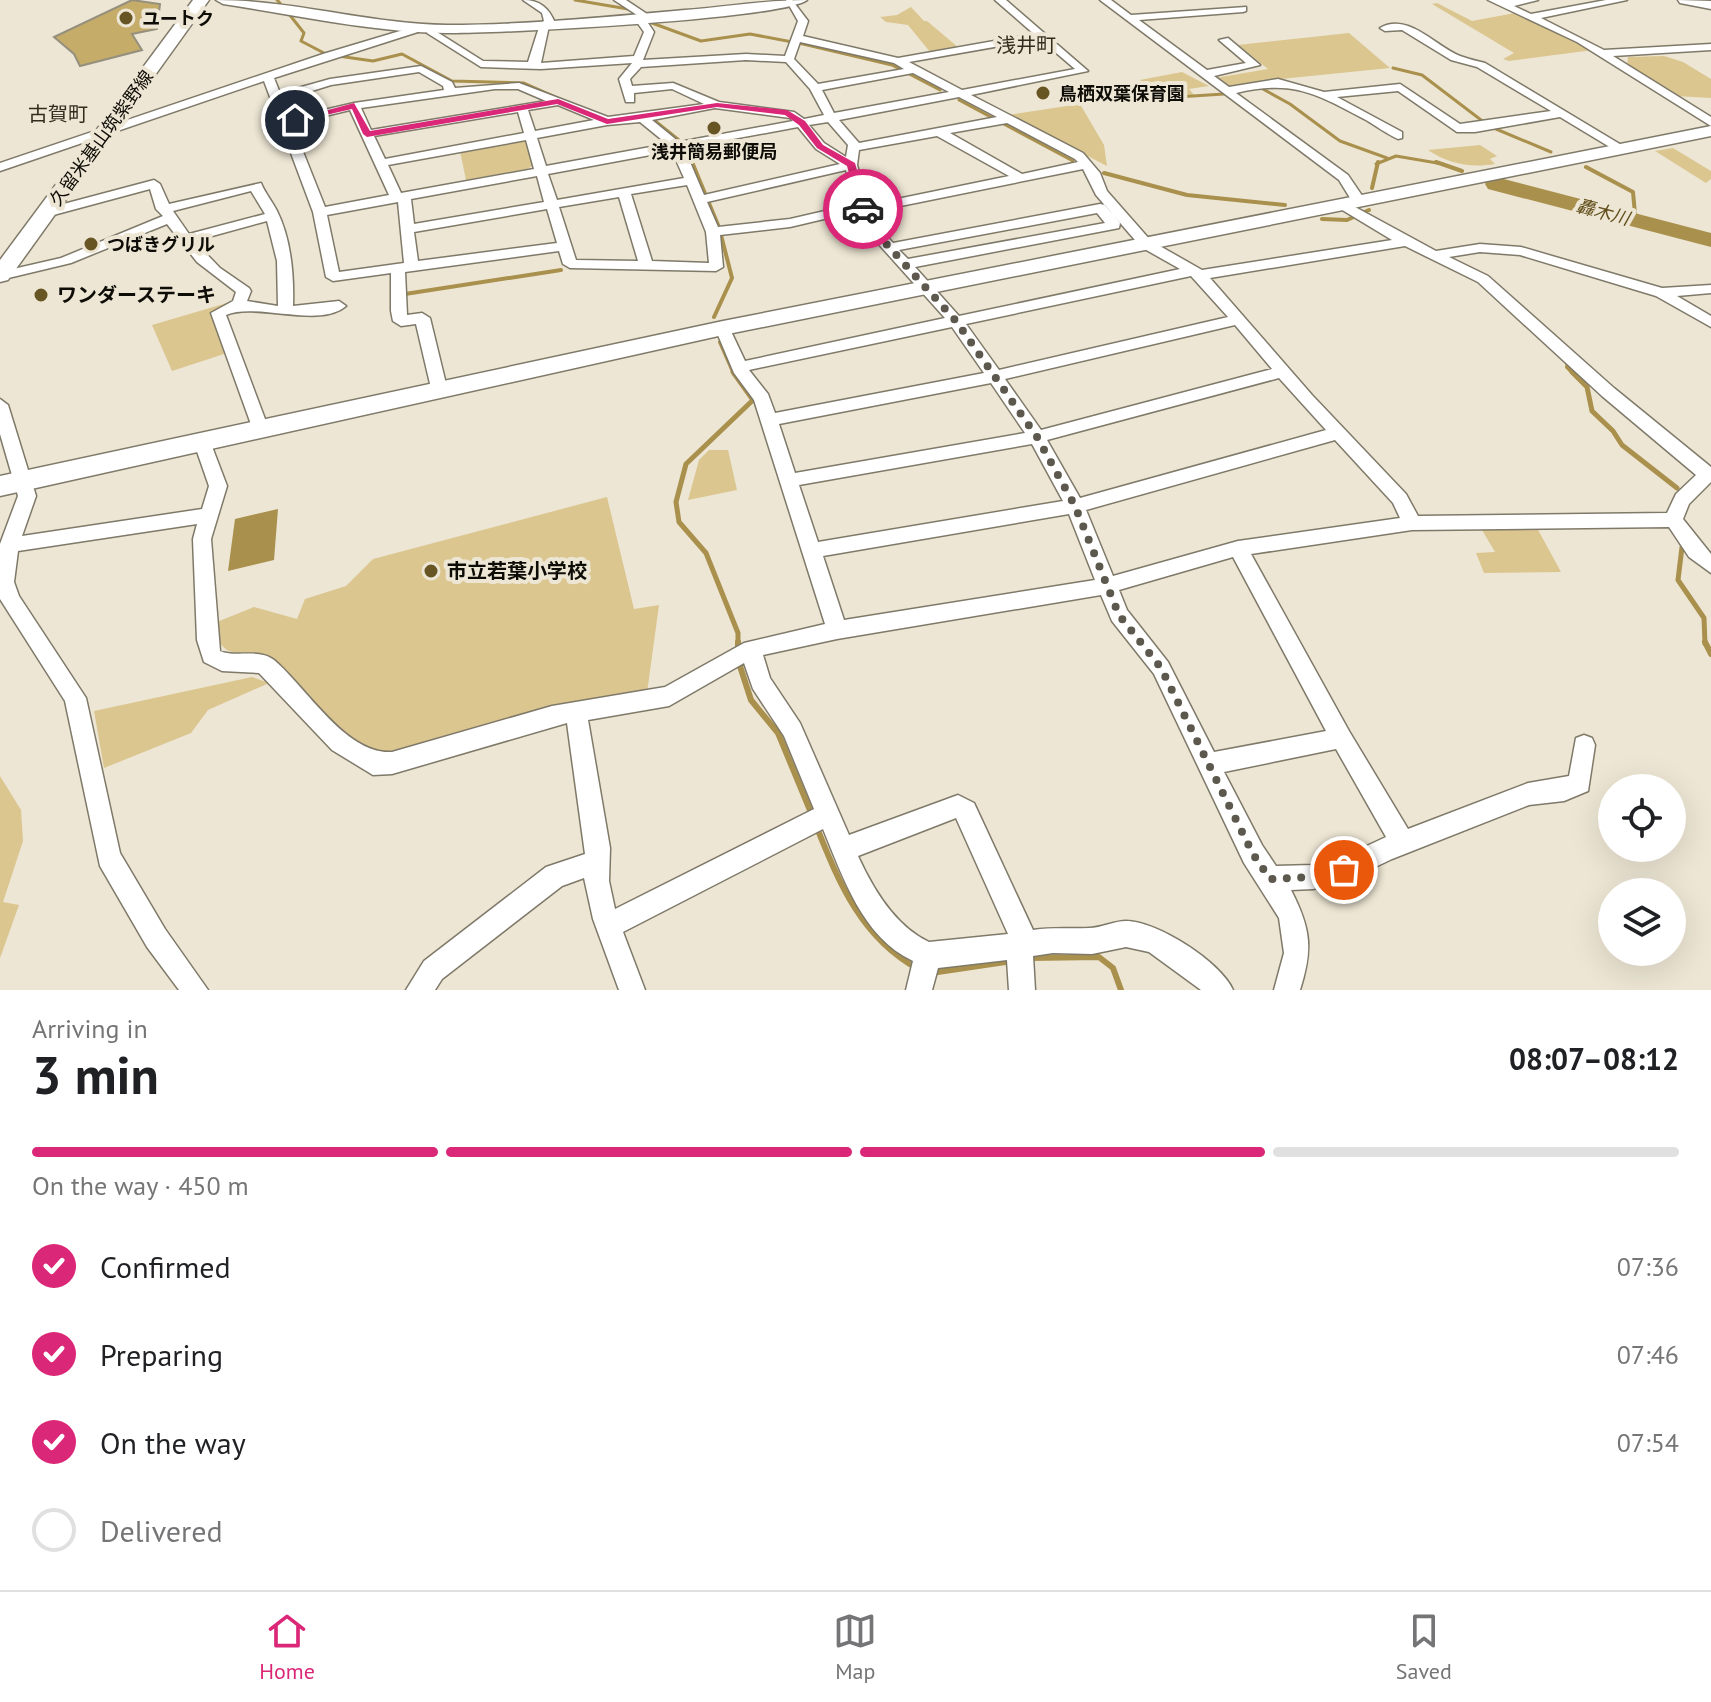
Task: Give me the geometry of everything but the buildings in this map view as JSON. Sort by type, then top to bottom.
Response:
[{"type":"main road","name":"久留米基山筑紫野線","points":[[0,276],[201,0]]},
{"type":"street","points":[[223,0],[286,5],[427,28],[643,18],[794,1],[803,21],[789,59]]},
{"type":"street","points":[[528,0],[546,12],[548,24],[533,58],[533,65]]},
{"type":"street","points":[[522,108],[570,264],[575,267],[716,267],[707,199],[692,180],[677,147],[639,118],[627,90],[624,79],[638,61],[649,32],[643,18],[619,0]]},
{"type":"street","points":[[320,212],[1083,71],[1000,0]]},
{"type":"street","points":[[1105,0],[1344,178],[1356,210],[1407,242],[1483,279],[1608,392],[1709,475],[1690,490],[1675,510],[1674,520],[1696,552],[1711,565]]},
{"type":"street","points":[[1173,0],[1190,12]]},
{"type":"street","points":[[1130,18],[1243,9],[1229,0]]},
{"type":"street","points":[[1498,3],[1533,0]]},
{"type":"street","points":[[1529,17],[1622,0]]},
{"type":"street","points":[[1685,0],[1711,5]]},
{"type":"street","points":[[1498,3],[1603,53],[1711,122]]},
{"type":"street","points":[[1385,28],[1404,27],[1455,58],[1481,65],[1622,149]]},
{"type":"street","points":[[0,167],[268,76],[427,28]]},
{"type":"street","points":[[427,28],[448,45],[481,64],[746,57],[789,59],[815,88],[831,118],[853,148],[851,165],[871,227],[956,321],[1037,437],[1075,506],[1119,615],[1161,668],[1253,854],[1292,922],[1298,950],[1287,990]]},
{"type":"street","points":[[815,88],[1042,36]]},
{"type":"street","points":[[1205,74],[1255,65],[1224,40]]},
{"type":"street","points":[[795,41],[914,70],[1079,156],[1088,164],[1101,192],[1139,246]]},
{"type":"street","points":[[1603,53],[1711,47]]},
{"type":"street","points":[[277,98],[330,82],[421,69],[448,84],[450,91]]},
{"type":"street","points":[[268,76],[320,212],[333,277],[564,246]]},
{"type":"street","points":[[1228,91],[1275,82],[1297,85],[1324,95],[1398,135]]},
{"type":"street","points":[[287,122],[354,106],[481,86],[519,86],[607,121]]},
{"type":"street","points":[[627,90],[673,86],[717,105]]},
{"type":"street","points":[[1324,95],[1397,86],[1457,128],[1475,128],[1562,113]]},
{"type":"street","points":[[367,134],[558,102]]},
{"type":"street","points":[[381,163],[607,121],[717,105],[787,113],[802,123],[820,146],[851,165]]},
{"type":"street","points":[[354,106],[401,197],[410,229],[398,311],[401,321],[422,318],[439,388]]},
{"type":"street","points":[[853,148],[1007,119]]},
{"type":"street","points":[[10,484],[723,328],[1139,246],[1356,210],[1711,131]]},
{"type":"street","points":[[939,132],[1021,178]]},
{"type":"street","points":[[713,232],[790,223],[1088,164]]},
{"type":"street","points":[[707,199],[851,165]]},
{"type":"street","points":[[410,229],[692,180]]},
{"type":"street","points":[[46,213],[154,184],[167,213],[187,239],[220,277],[244,291],[239,304]]},
{"type":"street","points":[[0,276],[33,273],[66,263],[167,213],[256,186],[258,197],[272,216],[287,270],[285,311]]},
{"type":"street","points":[[624,193],[646,266]]},
{"type":"street","points":[[891,247],[1100,208],[1114,225],[1139,246],[1196,273],[1400,499],[1412,523]]},
{"type":"street","points":[[187,239],[272,216]]},
{"type":"street","points":[[906,264],[1114,225]]},
{"type":"street","points":[[739,367],[1196,273],[1407,242]]},
{"type":"street","points":[[1437,255],[1480,248],[1521,251],[1661,293],[1711,322]]},
{"type":"street","points":[[1661,293],[1711,289]]},
{"type":"street","points":[[260,427],[218,313],[239,304],[258,310],[308,312],[339,306]]},
{"type":"street","points":[[769,420],[993,377],[1236,320]]},
{"type":"street","points":[[723,328],[739,367],[762,398],[837,630]]},
{"type":"street","points":[[790,480],[1037,437],[1284,371]]},
{"type":"street","points":[[0,405],[10,484],[27,496],[9,545],[4,582],[10,599],[75,698],[109,857],[156,938],[195,990]]},
{"type":"street","points":[[812,550],[1075,506],[1338,433]]},
{"type":"street","points":[[202,440],[218,486],[202,539],[207,640],[211,656],[222,662],[264,664],[340,743],[373,764],[392,763],[511,726],[669,696],[743,652],[837,630],[1107,586],[1238,548],[1412,523],[1674,520]]},
{"type":"street","points":[[9,545],[176,518],[209,516]]},
{"type":"street","points":[[1238,548],[1341,738],[1404,844]]},
{"type":"street","points":[[743,652],[792,730],[859,886],[881,919],[909,946],[928,955],[957,954],[1022,944],[1092,941],[1126,934],[1154,940],[1186,961],[1220,990]]},
{"type":"street","points":[[576,712],[598,848],[593,863],[609,925],[632,990]]},
{"type":"street","points":[[1209,764],[1341,738]]},
{"type":"street","points":[[1270,879],[1313,877],[1344,870],[1370,856],[1528,794],[1564,790],[1580,783],[1584,745]]},
{"type":"street","points":[[842,850],[958,806],[966,811],[1020,928],[1020,980]]},
{"type":"street","points":[[609,925],[827,815]]},
{"type":"street","points":[[419,990],[433,970],[555,876],[593,863]]},
{"type":"street","points":[[920,986],[928,955]]},
{"type":"shaded area","points":[[1437,3],[1472,21],[1515,13],[1593,50],[1509,61],[1503,59],[1514,53],[1432,4]]},
{"type":"shaded area","points":[[911,7],[959,48],[930,52],[908,25],[886,22],[880,17],[897,15]]},
{"type":"shaded area","points":[[1349,33],[1390,68],[1271,80],[1235,88],[1227,87],[1215,78],[1268,69],[1238,45]]},
{"type":"shaded area","points":[[1664,56],[1683,62],[1711,79],[1711,98],[1674,96],[1627,66],[1628,57]]},
{"type":"shaded area","points":[[1182,72],[1209,86],[1189,89],[1194,95],[1162,97],[1140,80]]},
{"type":"shaded area","points":[[1080,104],[1104,145],[1107,166],[1008,115]]},
{"type":"shaded area","points":[[527,142],[534,165],[466,180],[460,151]]},
{"type":"shaded area","points":[[1480,145],[1497,156],[1490,159],[1495,164],[1460,164],[1428,150]]},
{"type":"shaded area","points":[[1673,148],[1711,171],[1711,179],[1706,183],[1655,151]]},
{"type":"shaded area","points":[[237,300],[212,313],[227,353],[172,371],[152,325]]},
{"type":"shaded area","points":[[709,450],[728,450],[737,490],[688,500],[699,460]]},
{"type":"shaded area","points":[[607,497],[634,609],[659,605],[647,693],[401,753],[381,754],[347,736],[265,655],[231,652],[216,636],[212,624],[254,607],[297,619],[305,599],[346,586],[373,559]]},
{"type":"shaded area","points":[[278,509],[274,560],[228,571],[235,519]]},
{"type":"shaded area","points":[[1537,528],[1561,572],[1484,573],[1476,553],[1495,552],[1482,530]]},
{"type":"shaded area","points":[[252,677],[269,683],[208,710],[191,733],[104,768],[94,711]]},
{"type":"shaded area","points":[[0,776],[21,810],[23,841],[3,902],[19,905],[0,958]]},
{"type":"waterway","points":[[277,0],[280,3]]},
{"type":"waterway","points":[[575,0],[628,9]]},
{"type":"waterway","points":[[289,14],[304,33],[301,41],[324,53]]},
{"type":"waterway","points":[[652,23],[701,41],[750,34],[803,44],[892,65],[940,90]]},
{"type":"waterway","points":[[338,56],[373,61],[402,54],[452,81],[524,83],[560,99]]},
{"type":"waterway","points":[[1393,68],[1422,75],[1485,123]]},
{"type":"waterway","points":[[1261,88],[1290,104],[1340,141],[1387,158]]},
{"type":"waterway","points":[[1115,101],[1224,94]]},
{"type":"waterway","points":[[959,100],[1073,161]]},
{"type":"waterway","points":[[654,120],[679,140]]},
{"type":"waterway","points":[[1496,129],[1551,152]]},
{"type":"waterway","points":[[687,151],[693,164]]},
{"type":"waterway","points":[[1378,163],[1396,156],[1441,164]]},
{"type":"waterway","points":[[692,162],[718,225]]},
{"type":"waterway","points":[[1436,162],[1441,164]]},
{"type":"waterway","points":[[1372,188],[1378,163]]},
{"type":"waterway","points":[[1441,164],[1462,171]]},
{"type":"waterway","points":[[1586,167],[1633,192],[1635,214]]},
{"type":"waterway","points":[[1104,173],[1187,195],[1285,205]]},
{"type":"waterway","name":"轟木川","points":[[1496,184],[1711,240]]},
{"type":"waterway","points":[[1322,219],[1347,220],[1369,210]]},
{"type":"waterway","points":[[714,317],[732,278],[721,235]]},
{"type":"waterway","points":[[405,294],[561,270]]},
{"type":"waterway","points":[[720,342],[733,372]]},
{"type":"waterway","points":[[1568,361],[1567,367],[1587,387],[1592,411],[1613,431],[1622,445],[1677,488]]},
{"type":"waterway","points":[[733,372],[753,400],[686,464],[676,502],[679,522],[706,553],[738,633],[738,650]]},
{"type":"waterway","points":[[1682,547],[1678,580],[1704,618],[1705,644]]},
{"type":"waterway","points":[[1705,642],[1711,654]]},
{"type":"waterway","points":[[738,660],[751,700],[778,733],[812,815]]},
{"type":"waterway","points":[[817,828],[844,889],[867,926],[882,942],[918,969]]},
{"type":"waterway","points":[[1030,958],[1099,957],[1113,968],[1121,990]]},
{"type":"waterway","points":[[931,973],[1012,961]]},
{"type":"way so far","points":[[863,209],[871,227],[956,321],[1037,437],[1075,506],[1119,615],[1161,668],[1253,854],[1270,879],[1313,877],[1344,870]]},
{"type":"place","name":"ユートク","points":[[126,18]]},
{"type":"place","name":"鳥栖双葉保育園","points":[[1043,93]]},
{"type":"place","name":"浅井簡易郵便局","points":[[714,128]]},
{"type":"place","name":"つばきグリル","points":[[91,244]]},
{"type":"place","name":"ワンダーステーキ","points":[[41,295]]},
{"type":"place","name":"市立若葉小学校","points":[[431,571]]},
{"type":"district","name":"浅井町","points":[[1026,45]]},
{"type":"district","name":"古賀町","points":[[58,114]]},
{"type":"route","points":[[295,120],[354,106],[367,134],[558,102],[607,121],[717,105],[787,113],[802,123],[820,146],[851,165],[863,209]]}]
